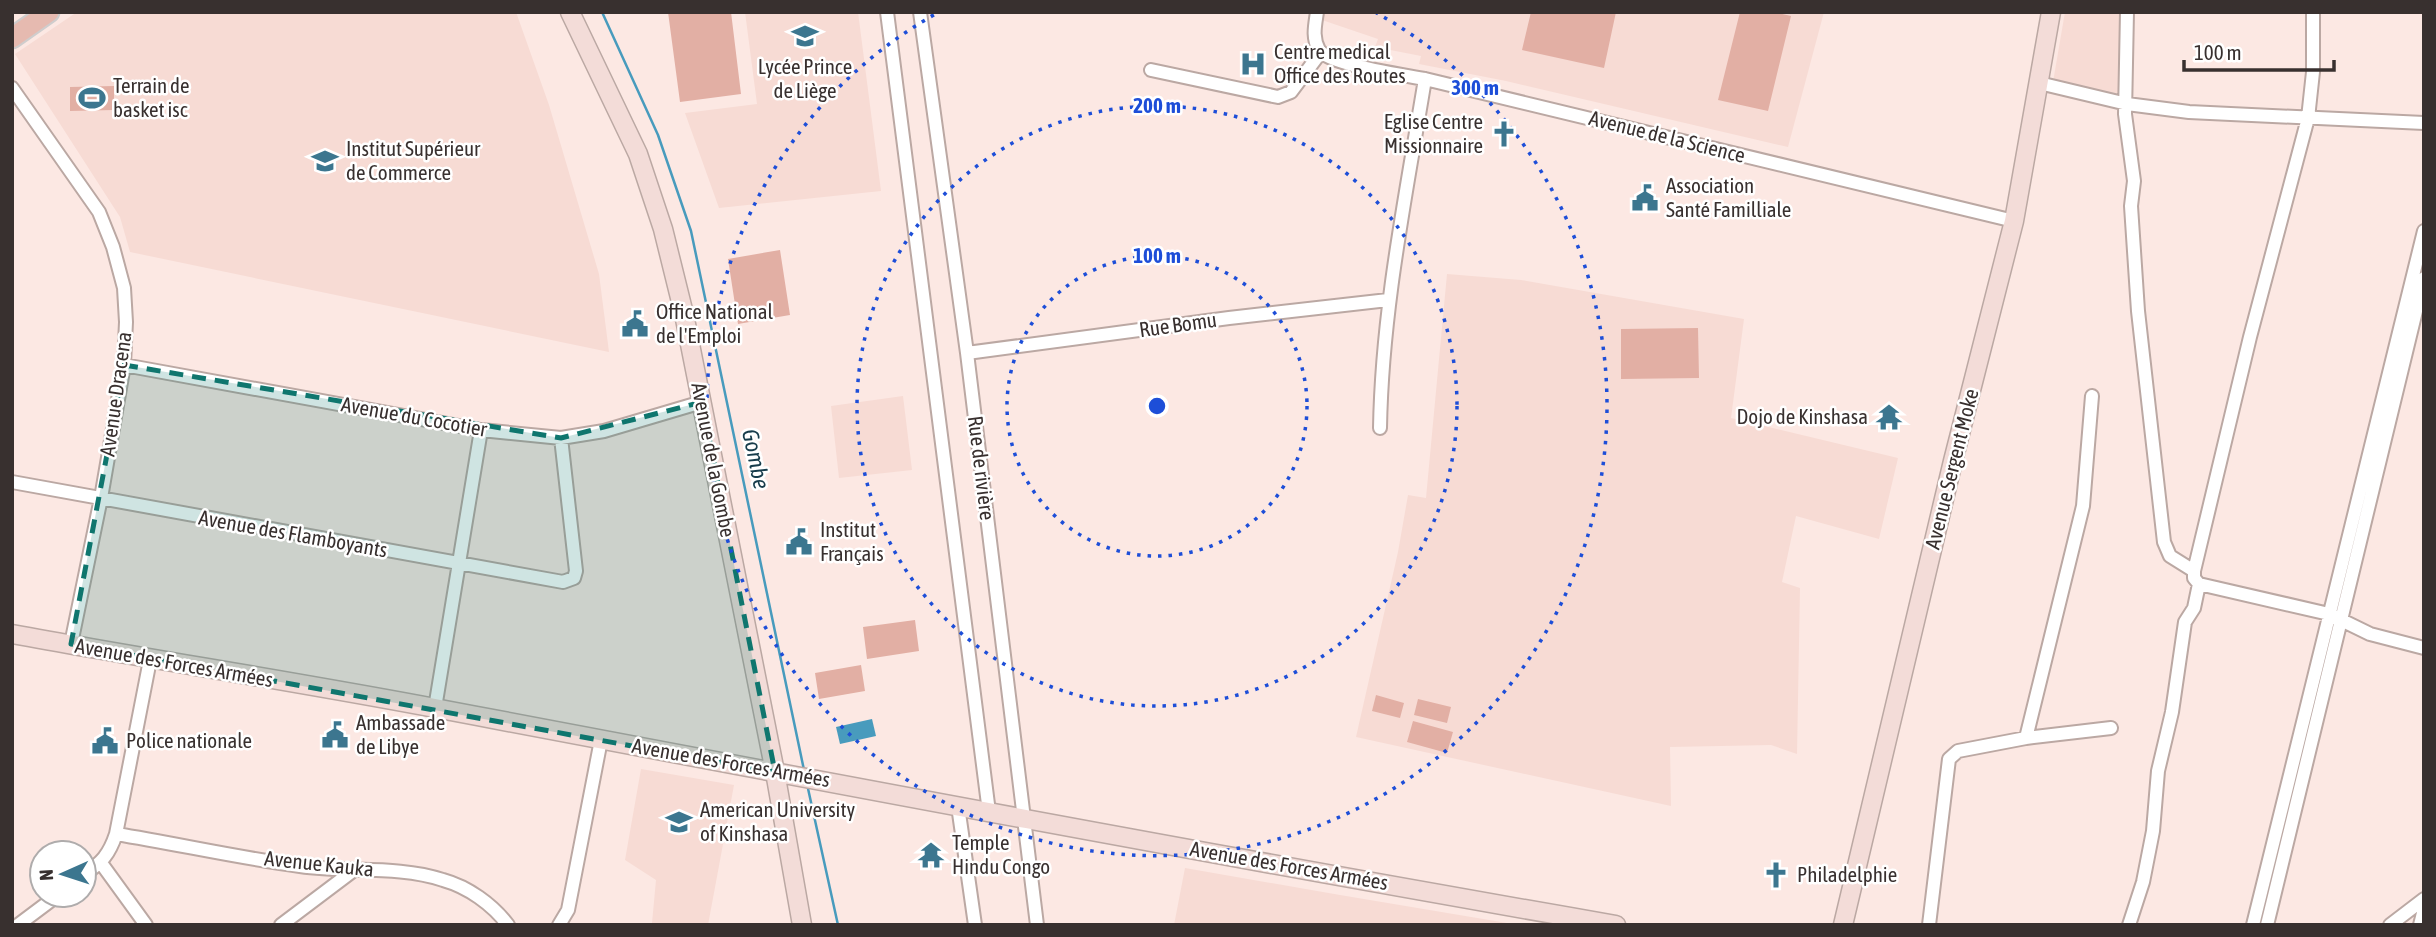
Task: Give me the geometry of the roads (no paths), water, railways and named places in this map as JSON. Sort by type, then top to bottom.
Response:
[{"type":"main road","points":[[12,22],[27,12]]},
{"type":"main road","points":[[12,38],[49,12]]},
{"type":"street","name":"Avenue de la Gombe","points":[[570,12],[638,154],[663,229],[684,314],[783,773],[802,925]]},
{"type":"street","points":[[887,12],[989,812]]},
{"type":"street","name":"Rue de rivière","points":[[920,12],[967,353],[1037,925]]},
{"type":"street","points":[[1151,71],[1278,97],[1291,92],[1321,52],[1313,36],[1317,12]]},
{"type":"street","name":"Avenue Sergent Moke","points":[[1843,925],[1953,461],[2014,221],[2051,12]]},
{"type":"street","points":[[2127,12],[2125,114],[2134,181],[2131,206],[2138,311],[2164,542],[2170,556],[2194,571]]},
{"type":"street","points":[[2313,12],[2313,72],[2308,118],[2250,337],[2194,578],[2199,584],[2335,616],[2370,634],[2424,648]]},
{"type":"street","name":"Avenue de la Science","points":[[1321,52],[1338,61],[1425,79],[2014,221]]},
{"type":"street","points":[[1380,428],[1381,367],[1388,300],[1425,79]]},
{"type":"street","points":[[2039,83],[2127,104],[2189,112],[2424,123]]},
{"type":"street","name":"Avenue Dracena","points":[[12,88],[99,212],[113,247],[124,288],[124,365],[101,498],[71,645]]},
{"type":"street","points":[[2267,925],[2424,231]]},
{"type":"street","points":[[2253,925],[2424,278]]},
{"type":"street","name":"Rue Bomu","points":[[967,353],[1388,300]]},
{"type":"street","name":"Avenue du Cocotier","points":[[124,365],[481,430],[561,438],[604,432],[702,402]]},
{"type":"street","points":[[2026,738],[2083,506],[2092,396]]},
{"type":"street","points":[[435,708],[481,430]]},
{"type":"street","name":"Avenue des Flamboyants","points":[[12,482],[563,582],[574,578],[576,571],[561,438]]},
{"type":"street","points":[[2129,925],[2143,882],[2158,771],[2172,712],[2185,622],[2194,608],[2199,584]]},
{"type":"street","name":"Avenue des Forces Armées","points":[[12,634],[435,708],[989,812],[1616,925]]},
{"type":"street","points":[[98,865],[111,850],[117,834],[150,660]]},
{"type":"street","points":[[1929,925],[1949,760],[1958,751],[2026,738],[2111,728]]},
{"type":"street","points":[[559,925],[568,910],[601,740]]},
{"type":"street","points":[[958,806],[975,925]]},
{"type":"street","name":"Avenue Kauka","points":[[117,834],[299,866],[417,874],[443,880],[482,899],[508,925]]},
{"type":"street","points":[[101,863],[146,925]]},
{"type":"street","points":[[281,925],[354,870]]},
{"type":"street","points":[[2390,925],[2424,899]]},
{"type":"street","points":[[19,925],[40,909]]},
{"type":"street","points":[[2420,925],[2424,909]]},
{"type":"water","points":[[872,719],[876,736],[840,744],[836,727]]},
{"type":"waterway","name":"Gombe","points":[[602,12],[658,135],[691,231],[804,770]]},
{"type":"waterway","name":"Gombe","points":[[807,784],[838,925]]},
{"type":"place","name":"Lycée Prince de Liège","points":[[805,36]]},
{"type":"place","name":"Centre medical Office des Routes","points":[[1253,64]]},
{"type":"place","name":"Terrain de basket isc","points":[[92,98]]},
{"type":"place","name":"Eglise Centre Missionnaire","points":[[1504,134]]},
{"type":"place","name":"Institut Supérieur de Commerce","points":[[325,161]]},
{"type":"place","name":"Association Santé Familliale","points":[[1645,198]]},
{"type":"place","name":"Office National de l'Emploi","points":[[635,324]]},
{"type":"place","name":"Dojo de Kinshasa","points":[[1889,417]]},
{"type":"place","name":"Institut Français","points":[[799,542]]},
{"type":"place","name":"Ambassade de Libye","points":[[335,735]]},
{"type":"place","name":"Police nationale","points":[[105,741]]},
{"type":"place","name":"American University of Kinshasa","points":[[679,822]]},
{"type":"place","name":"Temple Hindu Congo","points":[[931,855]]},
{"type":"place","name":"Philadelphie","points":[[1776,875]]}]
